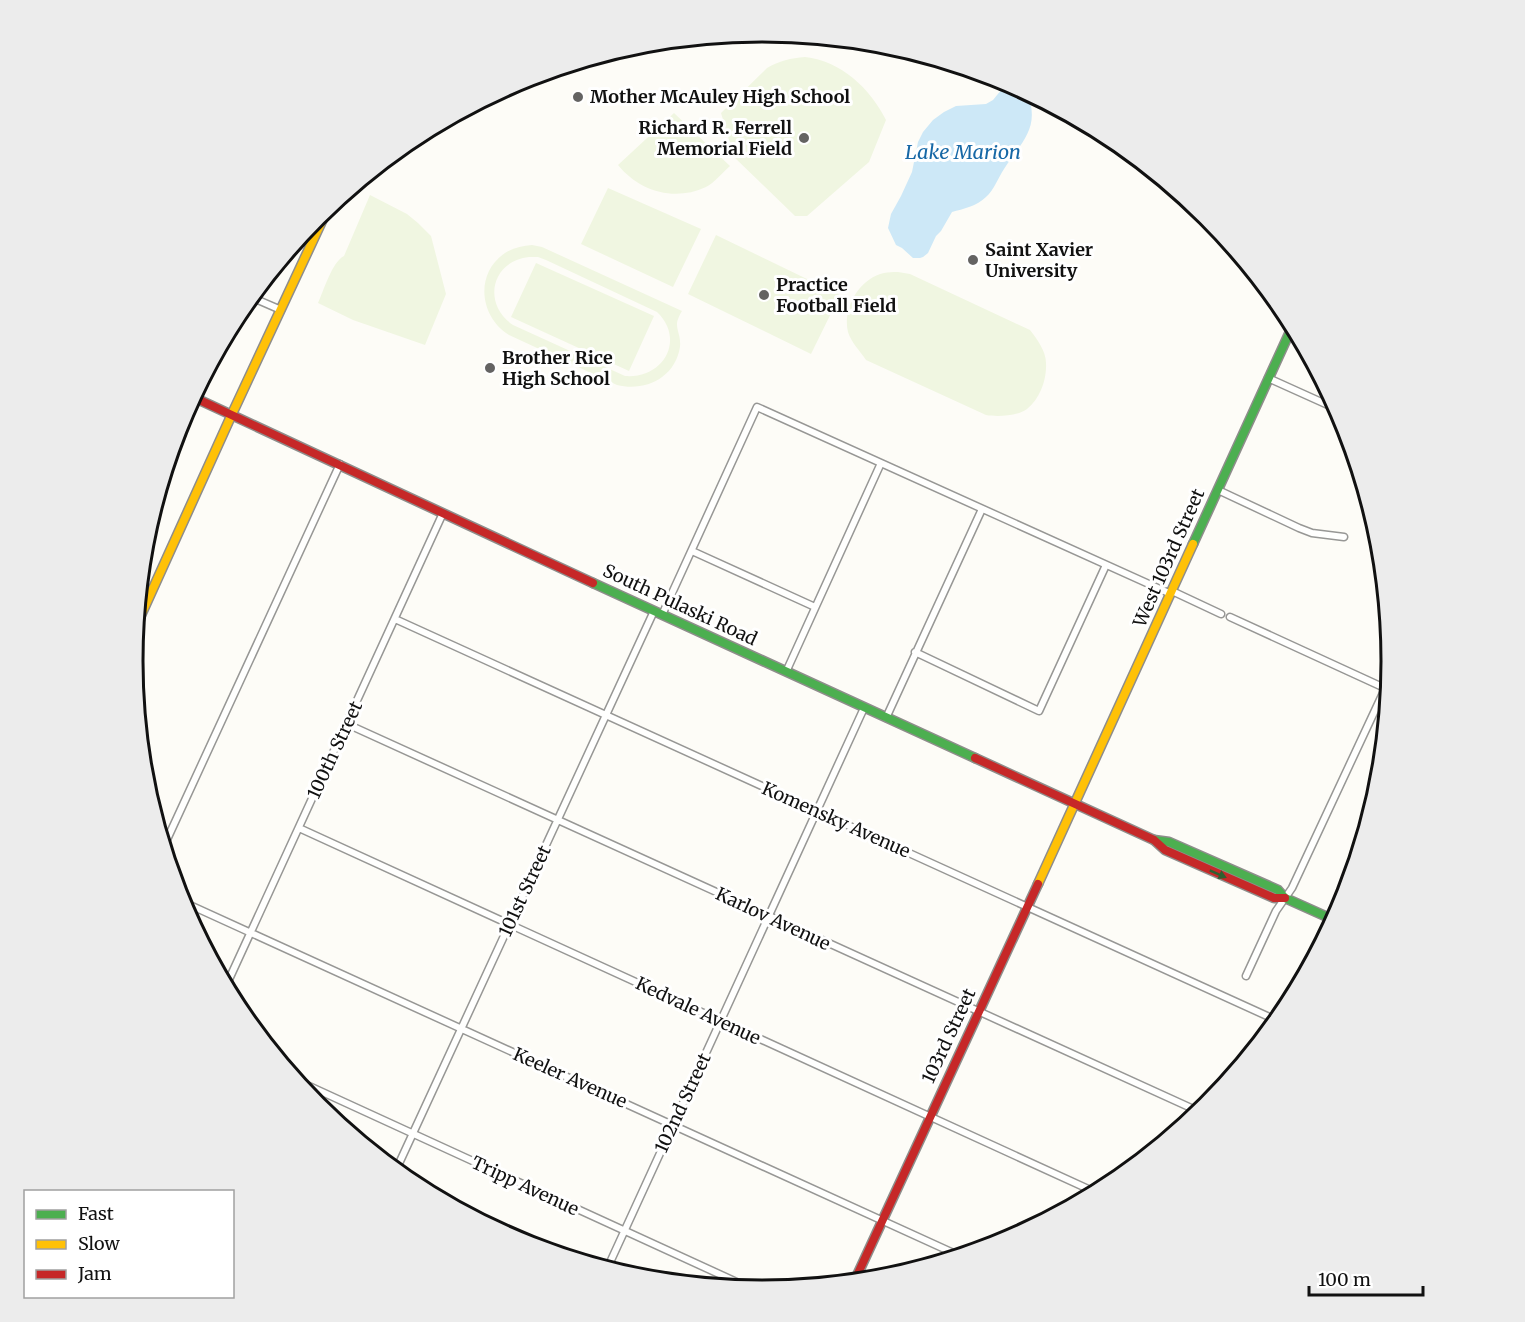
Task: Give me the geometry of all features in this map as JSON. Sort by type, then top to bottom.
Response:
[{"type":"main road","points":[[147,602],[317,231]]},
{"type":"main road","name":"West 103rd Street","points":[[1075,804],[1288,335]]},
{"type":"main road","name":"South Pulaski Road","points":[[201,400],[1154,840],[1165,850],[1274,898],[1285,898],[1326,916]]},
{"type":"main road","name":"103rd Street","points":[[858,1272],[1075,804]]},
{"type":"street","points":[[259,301],[281,310]]},
{"type":"street","points":[[1268,378],[1325,404]]},
{"type":"street","name":"101st Street","points":[[400,1162],[606,715],[692,551],[757,407],[881,463]]},
{"type":"street","points":[[786,672],[881,463],[1106,565],[1221,614]]},
{"type":"street","points":[[169,835],[340,464]]},
{"type":"street","points":[[1218,490],[1306,530],[1344,537]]},
{"type":"street","points":[[886,718],[982,508]]},
{"type":"street","name":"100th Street","points":[[230,977],[443,513]]},
{"type":"street","points":[[692,551],[816,607]]},
{"type":"street","points":[[915,652],[1039,711],[1106,565]]},
{"type":"street","points":[[1230,617],[1381,686]]},
{"type":"street","name":"Komensky Avenue","points":[[395,619],[1269,1017]]},
{"type":"street","points":[[1246,976],[1276,912],[1292,888],[1380,704]]},
{"type":"street","name":"102nd Street","points":[[611,1261],[864,708]]},
{"type":"street","name":"Karlov Avenue","points":[[347,724],[1191,1108]]},
{"type":"street","name":"Kedvale Avenue","points":[[299,828],[1086,1188]]},
{"type":"street","name":"Keeler Avenue","points":[[195,907],[949,1251]]},
{"type":"street","name":"Tripp Avenue","points":[[316,1089],[730,1279]]},
{"type":"green space","name":"Richard R. Ferrell Memorial Field","points":[[805,57],[831,64],[853,78],[872,97],[886,120],[869,162],[807,216],[795,216],[734,157],[721,113],[767,68],[785,60]]},
{"type":"green space","points":[[674,113],[730,166],[706,187],[682,194],[647,187],[636,182],[618,165]]},
{"type":"green space","points":[[608,188],[701,229],[673,287],[581,244]]},
{"type":"green space","points":[[370,195],[407,214],[431,236],[446,294],[425,345],[353,320],[318,303],[332,270],[344,256]]},
{"type":"green space","name":"Practice Football Field","points":[[716,235],[840,295],[811,354],[688,294]]},
{"type":"green space","points":[[532,245],[542,247],[682,311],[677,324],[680,347],[672,367],[657,380],[648,384],[628,387],[617,385],[509,335],[499,327],[492,318],[484,295],[488,272],[505,253]],"holes":[[[538,257],[657,312],[666,323],[670,334],[670,345],[666,356],[650,371],[625,376],[513,325],[503,316],[497,306],[494,295],[495,285],[506,266],[516,260]]]},
{"type":"green space","points":[[536,263],[654,316],[629,371],[511,317]]},
{"type":"green space","points":[[884,273],[910,274],[1030,330],[1046,359],[1042,388],[1032,405],[1013,415],[986,415],[866,360],[848,332],[850,304],[867,281]]},
{"type":"water","name":"Lake Marion","points":[[1001,90],[1031,104],[1031,125],[1023,142],[989,194],[974,205],[952,212],[928,253],[920,258],[913,258],[896,245],[888,228],[891,214],[912,172],[918,142],[923,132],[933,120],[956,106],[986,104],[993,100]]},
{"type":"traffic: fast","points":[[1193,544],[1288,335]]},
{"type":"traffic: fast","points":[[593,583],[975,758]]},
{"type":"traffic: fast","points":[[1154,840],[1169,842],[1278,890],[1285,898],[1326,916]]},
{"type":"traffic: slow","points":[[147,602],[317,231]]},
{"type":"traffic: slow","points":[[1038,884],[1193,544]]},
{"type":"traffic: jam","points":[[201,401],[593,583]]},
{"type":"traffic: jam","points":[[975,758],[1154,840],[1165,850],[1274,898],[1285,898]]},
{"type":"traffic: jam","points":[[858,1272],[1038,884]]},
{"type":"place","name":"Mother McAuley High School","points":[[578,97]]},
{"type":"place","name":"Richard R. Ferrell Memorial Field","points":[[804,138]]},
{"type":"place","name":"Saint Xavier University","points":[[973,260]]},
{"type":"place","name":"Practice Football Field","points":[[764,295]]},
{"type":"place","name":"Brother Rice High School","points":[[490,368]]}]
